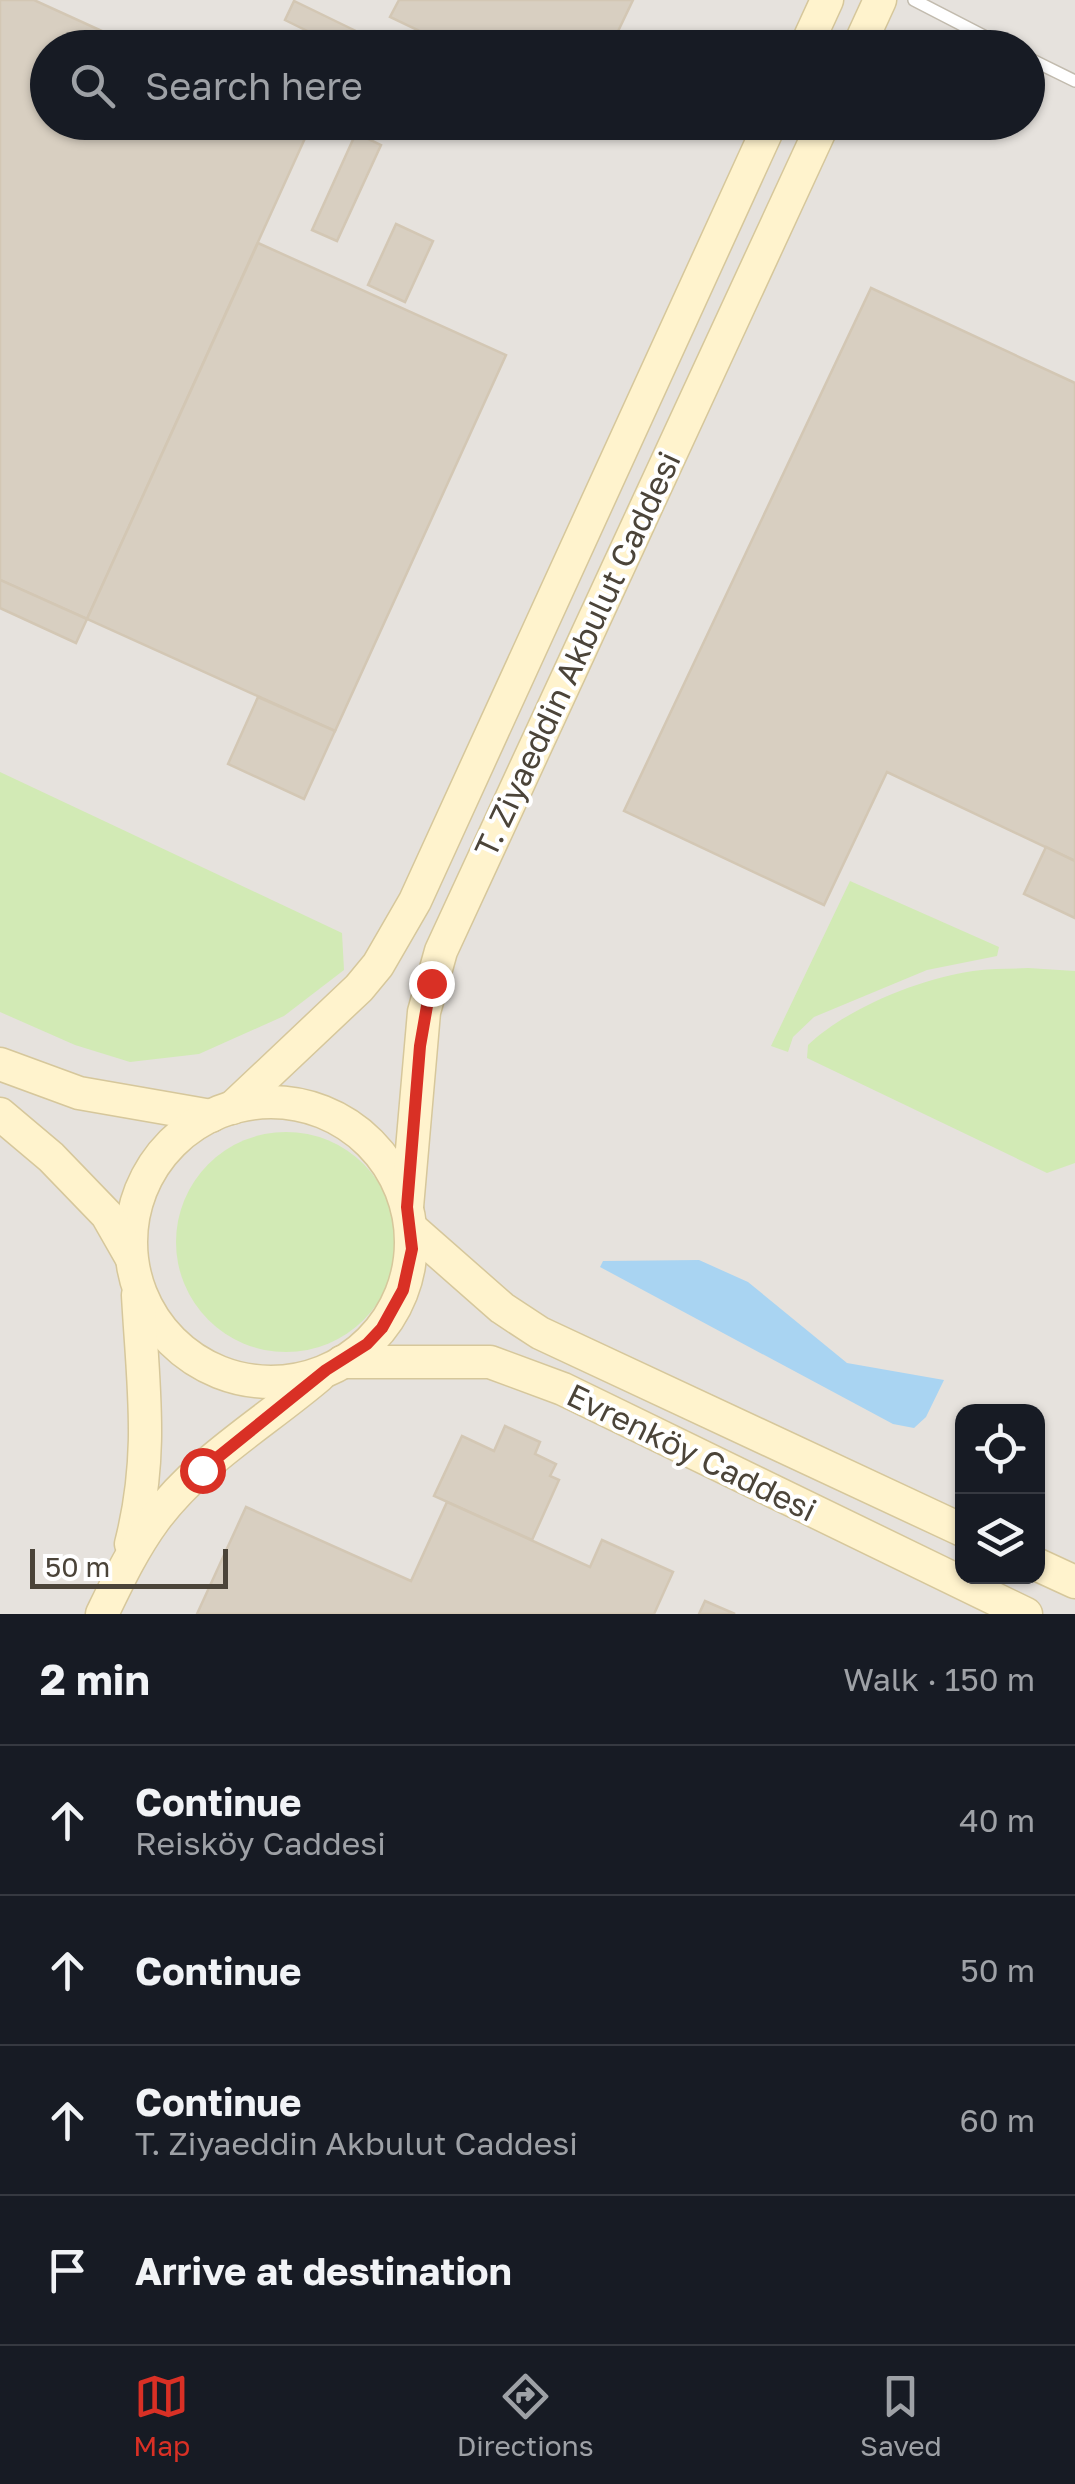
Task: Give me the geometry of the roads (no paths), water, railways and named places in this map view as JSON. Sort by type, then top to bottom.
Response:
[{"type":"street","points":[[813,30],[827,0]]},
{"type":"street","points":[[866,30],[880,0]]},
{"type":"street","name":"T. Ziyaeddin Akbulut Caddesi","points":[[221,1112],[360,988],[396,936],[763,140]]},
{"type":"street","name":"T. Ziyaeddin Akbulut Caddesi","points":[[409,1217],[424,1012],[441,951],[816,140]]},
{"type":"street","points":[[0,1064],[79,1093],[221,1112]]},
{"type":"street","points":[[102,1614],[126,1563],[177,1494],[334,1366],[367,1344],[393,1310],[408,1270],[409,1217],[389,1166],[376,1148],[340,1120],[298,1104],[254,1103],[221,1112],[175,1140],[148,1175],[134,1217],[147,1435],[142,1492],[126,1563]]},
{"type":"street","points":[[0,1114],[50,1157],[107,1216],[135,1271],[145,1302],[163,1330],[186,1354],[246,1380],[268,1382],[290,1380],[334,1366]]},
{"type":"street","name":"Evrenköy Caddesi","points":[[409,1217],[502,1308],[540,1333],[955,1527]]},
{"type":"street","name":"Evrenköy Caddesi","points":[[334,1366],[471,1360],[509,1367],[1026,1614]]},
{"type":"street","points":[[1045,1568],[1075,1582]]},
{"type":"lane","points":[[914,0],[972,30]]},
{"type":"lane","points":[[1045,66],[1075,81]]},
{"type":"water","points":[[699,1260],[748,1282],[847,1363],[944,1380],[926,1417],[914,1428],[893,1424],[600,1267],[603,1261]]}]
